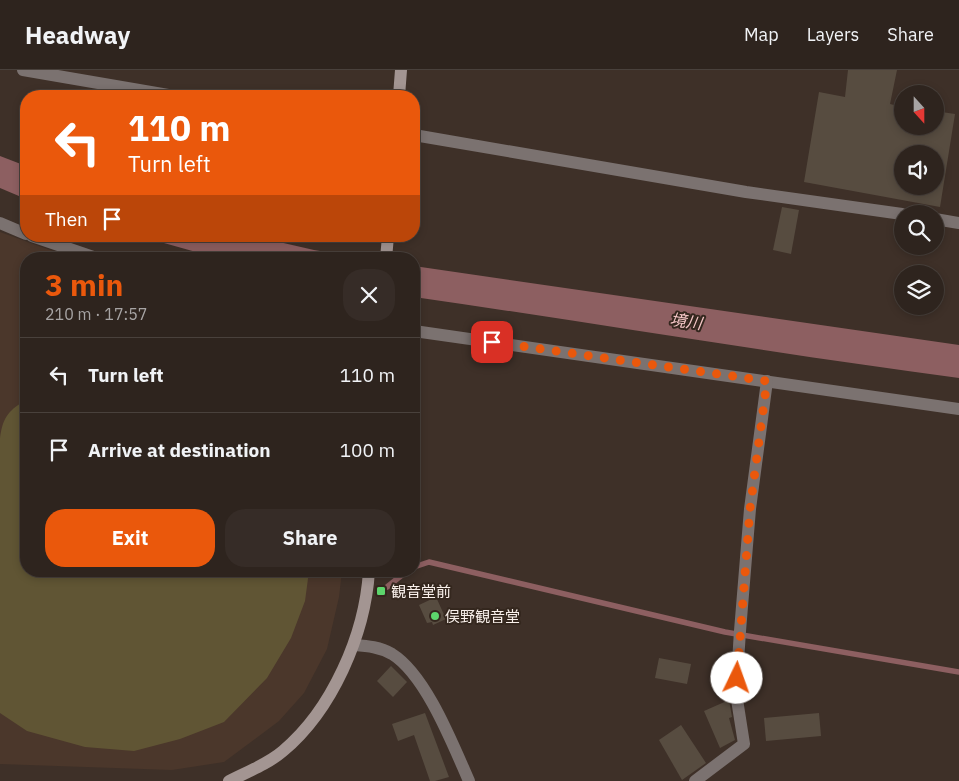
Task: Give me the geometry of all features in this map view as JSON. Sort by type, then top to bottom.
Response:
[{"type":"main road","points":[[399,90],[401,70]]},
{"type":"main road","points":[[229,781],[282,752],[306,728],[333,687],[354,645],[368,577]]},
{"type":"street","points":[[23,70],[139,90]]},
{"type":"street","points":[[420,136],[746,192],[894,213]]},
{"type":"street","points":[[944,220],[959,223]]},
{"type":"street","points":[[0,223],[20,231]]},
{"type":"street","points":[[49,242],[78,252]]},
{"type":"street","points":[[420,332],[959,409]]},
{"type":"street","points":[[695,781],[744,744],[736,693],[750,509],[767,381]]},
{"type":"street","points":[[354,645],[378,647],[392,654],[415,675],[448,734],[469,781]]},
{"type":"shaded area","points":[[0,232],[20,239],[20,242],[28,242],[56,252],[20,252],[20,577],[341,577],[339,597],[327,649],[304,693],[279,721],[224,762],[172,770],[0,764]]},
{"type":"shaded area","points":[[20,404],[20,577],[308,577],[305,601],[291,638],[267,678],[224,722],[180,739],[134,751],[85,747],[27,731],[0,713],[0,438],[7,416]]},
{"type":"water","points":[[0,156],[20,164],[20,196],[0,188]]},
{"type":"water","points":[[160,242],[279,242],[326,252],[196,252]]},
{"type":"water","name":"境川","points":[[420,267],[959,345],[959,378],[823,359],[420,298]]},
{"type":"building","points":[[848,70],[897,70],[890,104],[894,105],[894,135],[944,135],[944,112],[955,114],[944,182],[944,145],[894,145],[894,195],[942,195],[940,205],[929,205],[804,182],[819,92],[845,97]]},
{"type":"building","points":[[782,207],[799,210],[791,254],[773,250]]},
{"type":"building","name":"俣野観音堂","points":[[436,597],[446,619],[433,625],[432,622],[427,623],[419,605]]},
{"type":"building","points":[[659,658],[691,664],[687,684],[655,678]]},
{"type":"building","points":[[391,666],[407,682],[393,697],[377,681]]},
{"type":"building","points":[[729,700],[732,717],[729,718],[735,740],[720,748],[704,711]]},
{"type":"building","points":[[425,713],[449,777],[435,781],[430,781],[414,735],[398,741],[392,724]]},
{"type":"building","points":[[819,713],[821,736],[766,741],[764,718]]},
{"type":"building","points":[[681,725],[706,763],[682,780],[659,740]]},
{"type":"waterway","points":[[420,565],[429,562],[725,632],[959,672]]},
{"type":"waterway","points":[[387,587],[400,577]]},
{"type":"place","name":"観音堂前","points":[[381,591]]},
{"type":"place","name":"俣野観音堂","points":[[435,616]]},
{"type":"route","points":[[492,342],[767,381],[750,509],[737,678]]}]
